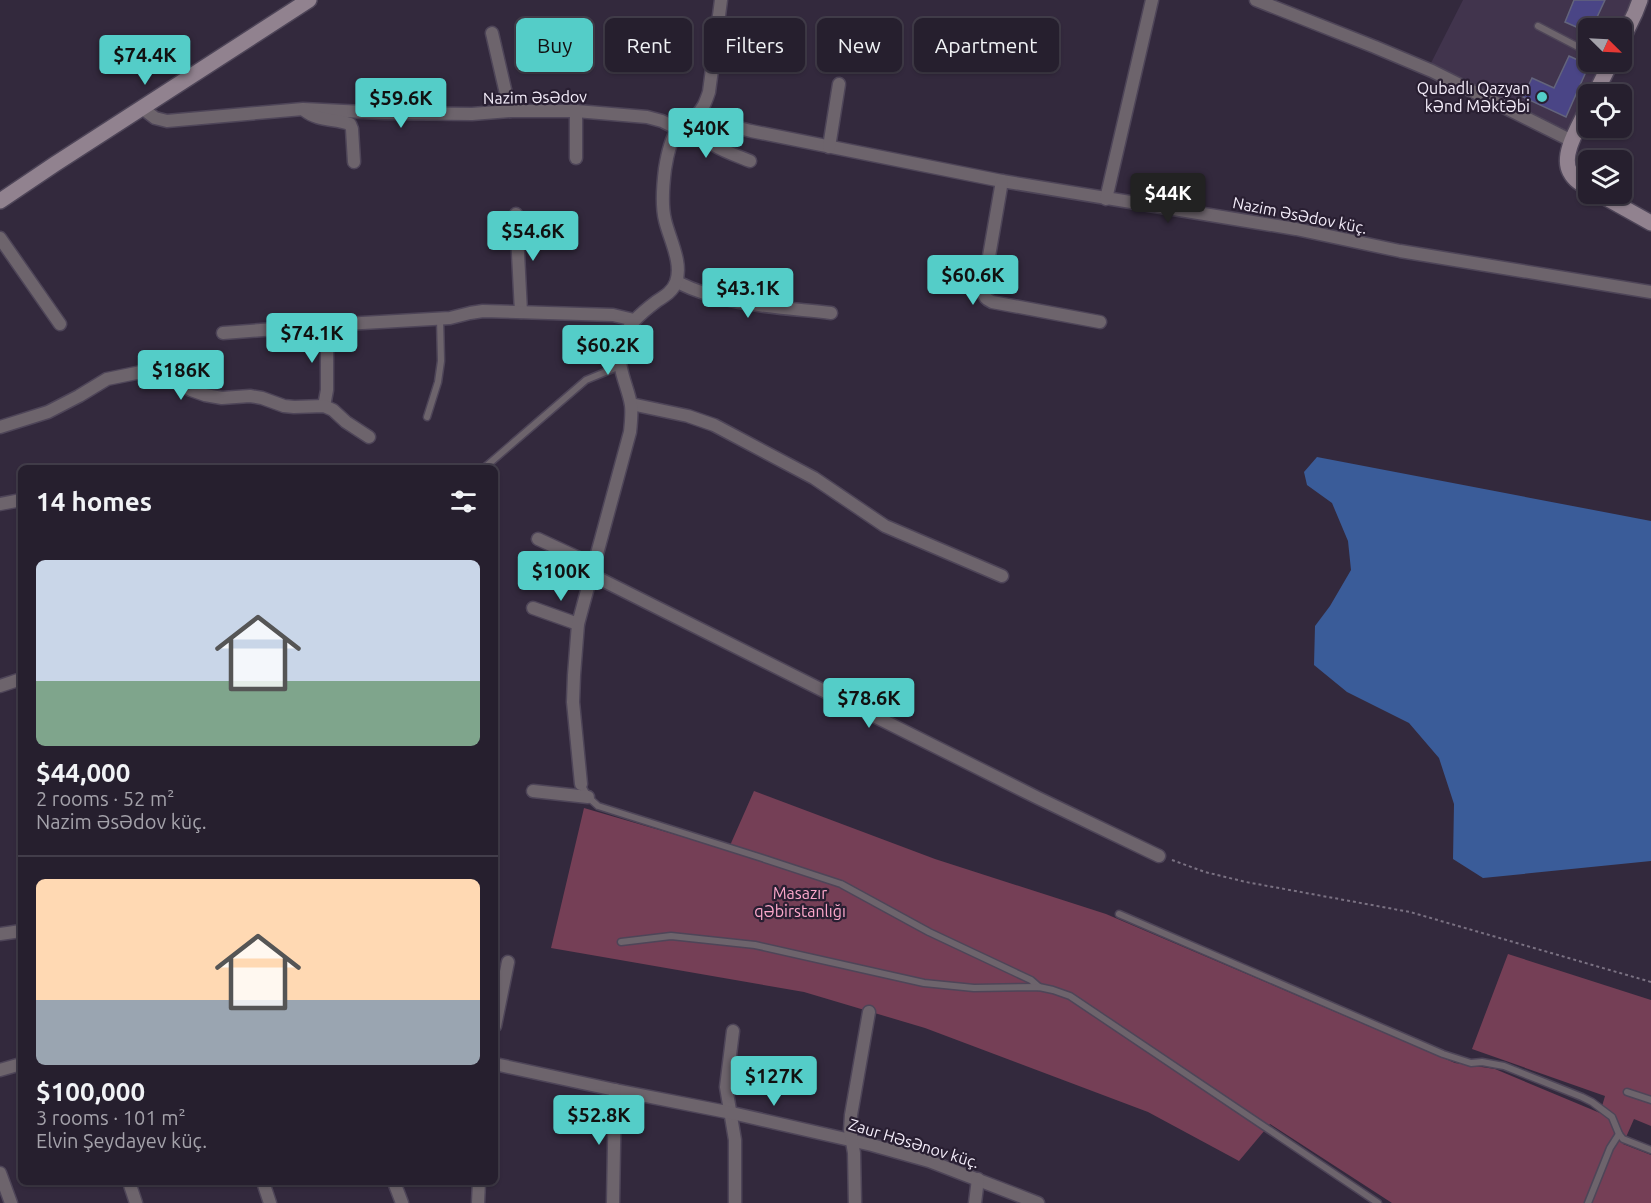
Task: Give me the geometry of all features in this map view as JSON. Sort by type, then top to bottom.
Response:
[{"type":"street","points":[[0,201],[309,0]]},
{"type":"street","points":[[581,784],[573,702],[579,624],[632,418],[631,404],[621,366],[621,345],[634,320],[671,291],[677,282],[676,255],[664,219],[665,169],[669,148],[678,129],[705,104],[721,0]]},
{"type":"street","points":[[1106,199],[1152,0]]},
{"type":"street","points":[[1256,0],[1375,46],[1432,71],[1572,141]]},
{"type":"street","points":[[1632,19],[1640,0]]},
{"type":"street","points":[[492,33],[510,111]]},
{"type":"street","points":[[829,147],[839,84]]},
{"type":"street","name":"Nazim Əsədov","points":[[142,108],[155,118],[167,122],[303,109],[384,114],[576,111],[647,117],[678,129]]},
{"type":"street","points":[[303,109],[319,119],[339,120],[350,124],[354,162]]},
{"type":"street","points":[[576,111],[576,158]]},
{"type":"street","points":[[693,117],[702,137],[716,148],[750,161]]},
{"type":"street","name":"Nazim Əsədov küç.","points":[[693,117],[1002,182],[1296,229],[1400,251],[1651,292]]},
{"type":"street","points":[[1578,128],[1568,159],[1569,171],[1578,181]]},
{"type":"street","points":[[1002,182],[984,296],[992,302],[1100,322]]},
{"type":"street","points":[[1617,204],[1651,223]]},
{"type":"street","points":[[516,214],[521,312]]},
{"type":"street","points":[[0,238],[60,324]]},
{"type":"street","points":[[677,282],[696,291],[739,303],[831,313]]},
{"type":"street","points":[[223,333],[440,319],[483,312],[613,315],[634,320]]},
{"type":"street","points":[[324,406],[327,390],[327,325]]},
{"type":"street","points":[[0,427],[48,412],[106,379],[156,369],[165,372],[172,380],[205,395],[222,398],[250,396],[294,407],[324,406],[333,410],[346,422],[369,437]]},
{"type":"street","points":[[631,404],[688,416],[714,425],[814,478],[885,526],[1002,576]]},
{"type":"street","points":[[0,504],[18,501]]},
{"type":"street","points":[[538,539],[593,570],[1038,798],[1159,856]]},
{"type":"street","points":[[533,608],[579,624]]},
{"type":"street","points":[[0,686],[18,680]]},
{"type":"street","points":[[533,791],[588,797]]},
{"type":"street","points":[[0,934],[18,931]]},
{"type":"street","points":[[498,1011],[508,962]]},
{"type":"street","points":[[855,1203],[851,1115],[869,1012]]},
{"type":"street","points":[[733,1031],[726,1087],[735,1140],[735,1203]]},
{"type":"street","points":[[0,1070],[18,1065]]},
{"type":"street","name":"Zaur Həsənov küç.","points":[[498,1065],[852,1140],[929,1161],[1038,1203]]},
{"type":"street","points":[[613,1203],[615,1090]]},
{"type":"street","points":[[0,1173],[11,1203]]},
{"type":"street","points":[[975,1203],[978,1179]]},
{"type":"street","points":[[130,1185],[136,1203]]},
{"type":"street","points":[[264,1185],[270,1203]]},
{"type":"street","points":[[395,1185],[402,1203]]},
{"type":"street","points":[[478,1203],[479,1185]]},
{"type":"lane","points":[[1538,26],[1578,47]]},
{"type":"lane","points":[[427,417],[440,372],[440,319]]},
{"type":"lane","points":[[487,465],[586,380],[621,366]]},
{"type":"lane","points":[[581,784],[588,797],[598,806],[612,812],[841,884],[928,932],[1031,980],[1039,987]]},
{"type":"lane","points":[[1119,914],[1443,1054],[1471,1063],[1482,1062],[1504,1066],[1582,1097],[1612,1117],[1623,1139],[1651,1150]]},
{"type":"lane","points":[[621,942],[671,936],[755,945],[924,983],[974,988],[1039,987],[1053,990],[1070,996],[1378,1203]]},
{"type":"lane","points":[[1627,1092],[1651,1100]]},
{"type":"lane","points":[[1588,1203],[1610,1148],[1619,1134]]},
{"type":"path","points":[[1159,856],[1205,872],[1246,882],[1410,912],[1651,982]]},
{"type":"shaded area","name":"Qubadlı Qazyan kənd Məktəbi","points":[[1463,0],[1631,0],[1631,11],[1627,18],[1578,18],[1578,72],[1599,72],[1593,84],[1578,84],[1578,112],[1568,131],[1431,63]]},
{"type":"green space","name":"Masazır qəbirstanlığı","points":[[754,791],[935,859],[1106,914],[1455,1063],[1495,1069],[1600,1113],[1605,1096],[1472,1049],[1508,954],[1651,1000],[1651,1126],[1634,1119],[1623,1144],[1651,1155],[1651,1203],[1392,1203],[1270,1124],[1239,1161],[1148,1112],[925,1028],[804,992],[551,948],[584,808],[728,850]]},
{"type":"water","points":[[1317,457],[1651,521],[1651,861],[1483,878],[1453,859],[1454,804],[1439,758],[1409,723],[1347,692],[1314,665],[1315,626],[1330,606],[1351,570],[1348,541],[1332,503],[1307,485],[1304,472]]},
{"type":"building","points":[[1574,0],[1605,0],[1597,18],[1578,18],[1578,28],[1565,22]]},
{"type":"building","points":[[1569,56],[1578,60],[1578,72],[1586,72],[1581,84],[1578,84],[1578,90],[1566,117],[1523,97],[1532,78],[1554,88]]},
{"type":"place","name":"Qubadlı Qazyan kənd Məktəbi","points":[[1542,97]]}]
